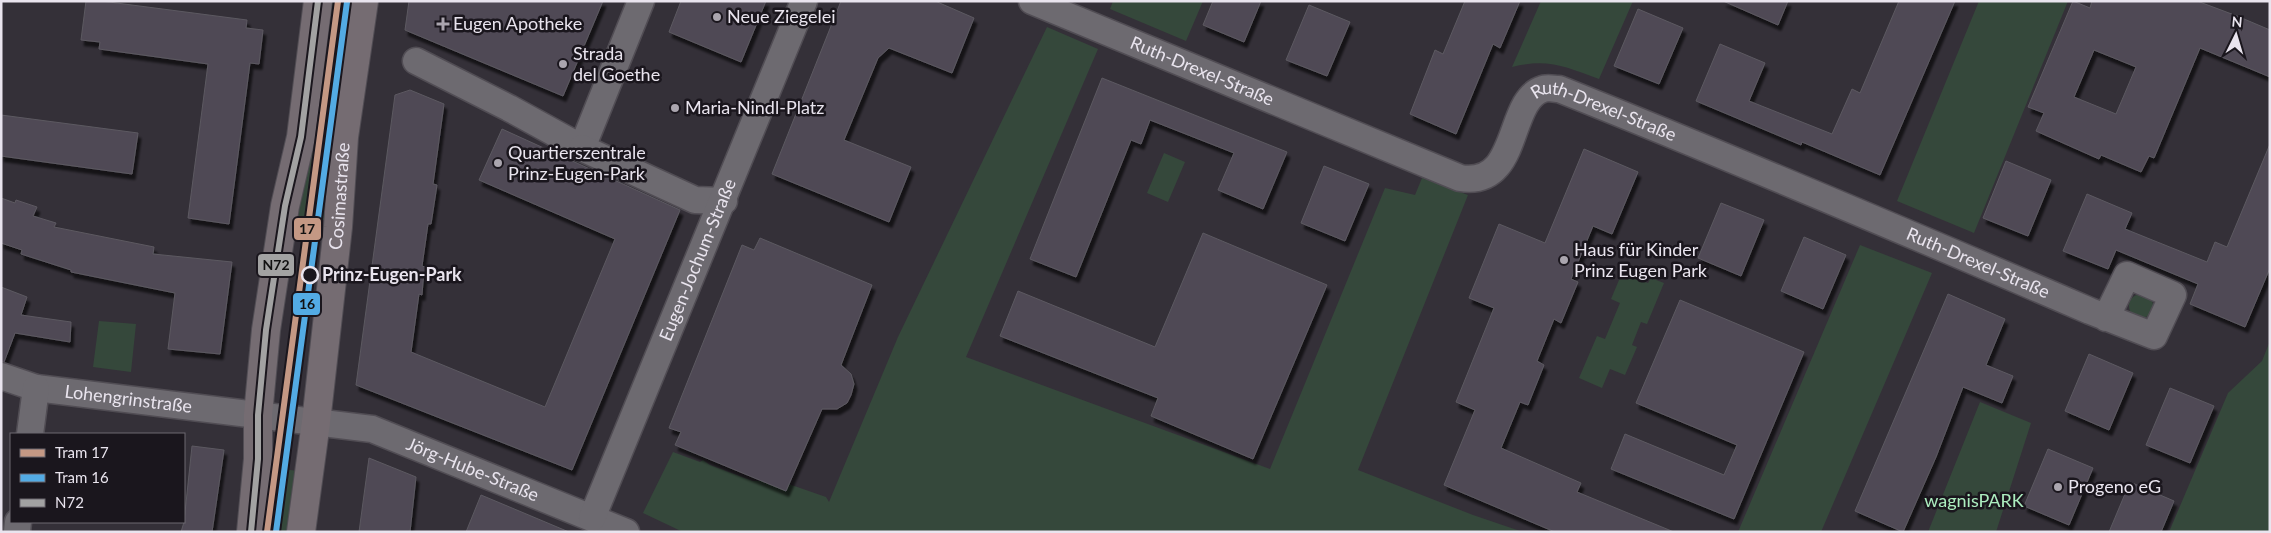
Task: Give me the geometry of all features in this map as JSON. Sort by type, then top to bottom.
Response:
[{"type":"main road","points":[[251,532],[258,459],[258,415],[266,330],[282,224],[301,137],[318,1]]},
{"type":"main road","name":"Cosimastraße","points":[[301,532],[316,422],[338,227],[344,138],[364,1]]},
{"type":"street","points":[[582,148],[641,1]]},
{"type":"street","name":"Eugen-Jochum-Straße","points":[[592,518],[724,201],[804,1]]},
{"type":"street","name":"Ruth-Drexel-Straße","points":[[1032,1],[1460,178],[1474,180],[1488,175],[1499,164],[1529,98],[1543,89],[1559,88],[1725,155],[2106,318]]},
{"type":"street","points":[[416,61],[582,148],[696,200],[724,201]]},
{"type":"street","name":"Lohengrinstraße","points":[[1,376],[36,388],[258,415]]},
{"type":"street","points":[[30,433],[36,388]]},
{"type":"street","points":[[258,415],[316,422]]},
{"type":"street","name":"Jörg-Hube-Straße","points":[[316,422],[372,429],[626,532]]},
{"type":"green space","points":[[327,1],[355,1],[333,221],[293,217]]},
{"type":"green space","points":[[1113,1],[1203,1],[1186,41],[1110,9]]},
{"type":"green space","points":[[1541,1],[1633,1],[1599,79],[1557,65],[1536,63],[1512,67]]},
{"type":"green space","points":[[1979,1],[2068,1],[1974,233],[1897,201]]},
{"type":"green space","points":[[1047,27],[1098,49],[966,357],[1270,469],[1385,188],[1415,195],[1422,178],[1468,195],[1358,470],[1473,515],[1523,532],[683,532],[643,513],[673,452],[700,462],[703,460],[710,465],[753,481],[780,481],[826,497],[829,502],[898,337]]},
{"type":"green space","points":[[1164,153],[1185,162],[1168,202],[1147,193]]},
{"type":"green space","points":[[1860,245],[1932,273],[1821,532],[1738,532]]},
{"type":"green space","points":[[1622,273],[1648,283],[1651,278],[1664,283],[1647,324],[1641,322],[1632,345],[1637,347],[1625,375],[1610,369],[1602,388],[1579,378],[1597,336],[1605,339],[1620,303],[1611,299]]},
{"type":"green space","points":[[2141,294],[2150,297],[2153,306],[2150,315],[2141,318],[2132,315],[2129,306],[2132,297]]},
{"type":"green space","points":[[99,321],[136,324],[131,372],[93,367]]},
{"type":"green space","points":[[2270,341],[2270,532],[2169,532],[2228,393],[2262,361]]},
{"type":"green space","name":"wagnisPARK","points":[[1980,402],[2031,423],[1996,532],[1928,532]]},
{"type":"green space","points":[[266,467],[298,471],[290,532],[257,532]]},
{"type":"building","points":[[86,1],[101,1],[247,20],[246,28],[263,30],[259,64],[250,63],[229,224],[188,218],[208,64],[99,49],[100,42],[81,40]]},
{"type":"building","points":[[409,1],[603,1],[563,96],[405,30]]},
{"type":"building","name":"Neue Ziegelei","points":[[681,1],[766,1],[741,62],[669,32]]},
{"type":"building","points":[[841,1],[935,1],[974,18],[952,73],[889,48],[878,58],[844,140],[911,167],[889,222],[772,174]]},
{"type":"building","points":[[1213,1],[1261,1],[1244,42],[1203,25]]},
{"type":"building","points":[[1465,1],[1520,1],[1500,48],[1493,44],[1456,134],[1410,114],[1435,50],[1443,54]]},
{"type":"building","points":[[1723,1],[1788,1],[1778,25]]},
{"type":"building","points":[[1899,1],[1955,1],[1880,175],[1802,142],[1801,145],[1696,101],[1720,44],[1765,63],[1749,101],[1832,134],[1852,89],[1860,93]]},
{"type":"building","points":[[2073,1],[2090,8],[2092,1],[2197,1],[2270,30],[2270,77],[2200,48],[2154,158],[2149,156],[2141,172],[2101,155],[2099,159],[2036,131],[2044,113],[2028,107]],"holes":[[[2094,50],[2136,67],[2116,114],[2074,97]]]},
{"type":"building","points":[[1309,5],[1350,22],[1327,76],[1286,60]]},
{"type":"building","points":[[1638,9],[1683,28],[1659,84],[1614,66]]},
{"type":"building","points":[[1102,78],[1287,152],[1263,209],[1218,190],[1234,153],[1150,120],[1141,144],[1131,140],[1076,277],[1030,259]]},
{"type":"building","points":[[410,90],[444,104],[433,184],[437,185],[431,224],[428,224],[422,266],[425,267],[422,295],[419,294],[411,352],[545,407],[615,239],[479,180],[502,129],[680,210],[572,470],[356,385],[395,95]]},
{"type":"building","points":[[1,115],[138,133],[132,174],[1,156]]},
{"type":"building","points":[[2270,144],[2270,268],[2245,327],[2190,304],[2198,284],[2116,250],[2108,269],[2063,251],[2087,194],[2132,213],[2125,229],[2207,262],[2215,242],[2227,247]]},
{"type":"building","points":[[1584,149],[1638,172],[1612,234],[1593,226],[1571,279],[1578,282],[1561,323],[1554,319],[1537,361],[1544,365],[1528,405],[1520,402],[1501,448],[1581,483],[1577,492],[1674,532],[1555,532],[1444,485],[1475,410],[1456,402],[1494,308],[1469,298],[1499,224],[1545,243]]},
{"type":"building","points":[[2006,161],[2051,180],[2028,236],[1983,218]]},
{"type":"building","points":[[1324,166],[1369,184],[1345,241],[1301,223]]},
{"type":"building","points":[[1,198],[15,203],[16,200],[37,207],[33,216],[56,223],[54,227],[154,247],[153,254],[232,262],[220,354],[168,349],[175,293],[71,272],[71,270],[21,254],[22,250],[1,243]]},
{"type":"building","points":[[1721,203],[1764,220],[1741,276],[1698,258]]},
{"type":"building","points":[[1203,233],[1327,285],[1253,459],[1151,416],[1158,398],[1000,336],[1018,291],[1155,347]]},
{"type":"building","points":[[1804,237],[1846,255],[1823,309],[1781,291]]},
{"type":"building","points":[[760,238],[872,285],[841,365],[851,374],[854,384],[851,395],[847,403],[837,409],[822,409],[786,491],[675,445],[681,432],[669,428],[742,245],[754,250]]},
{"type":"building","points":[[1,287],[27,297],[21,315],[71,322],[70,342],[15,333],[4,362],[1,361]]},
{"type":"building","points":[[1948,294],[2005,319],[1986,365],[2013,376],[2002,403],[1963,387],[1936,457],[1903,532],[1855,511]]},
{"type":"building","points":[[1680,300],[1804,352],[1734,519],[1611,469],[1625,434],[1724,475],[1737,445],[1636,403]]},
{"type":"building","points":[[2089,354],[2133,373],[2109,430],[2065,411]]},
{"type":"building","points":[[2170,388],[2214,406],[2190,463],[2146,445]]},
{"type":"building","points":[[192,446],[224,450],[212,532],[181,532],[185,523]]},
{"type":"building","name":"Progeno eG","points":[[2048,449],[2093,468],[2069,525],[2024,506]]},
{"type":"building","points":[[369,458],[416,477],[410,532],[359,532]]},
{"type":"building","points":[[2130,482],[2174,501],[2161,532],[2109,532]]},
{"type":"building","points":[[481,495],[531,516],[569,532],[466,532]]},
{"type":"tram line","name":"17","points":[[267,532],[338,1]]},
{"type":"tram line","name":"16","points":[[276,532],[347,2]]},
{"type":"transit line","name":"N72","points":[[251,532],[258,459],[258,415],[266,330],[285,206],[301,137],[318,1]]},
{"type":"place","name":"Neue Ziegelei","points":[[717,17]]},
{"type":"place","name":"Eugen Apotheke","points":[[443,24]]},
{"type":"place","name":"Strada del Goethe","points":[[563,64]]},
{"type":"place","name":"Maria-Nindl-Platz","points":[[675,108]]},
{"type":"place","name":"Quartierszentrale Prinz-Eugen-Park","points":[[498,163]]},
{"type":"place","name":"Haus für Kinder Prinz Eugen Park","points":[[1564,260]]},
{"type":"place","name":"Prinz-Eugen-Park","points":[[310,275]]},
{"type":"place","name":"Progeno eG","points":[[2058,487]]}]
